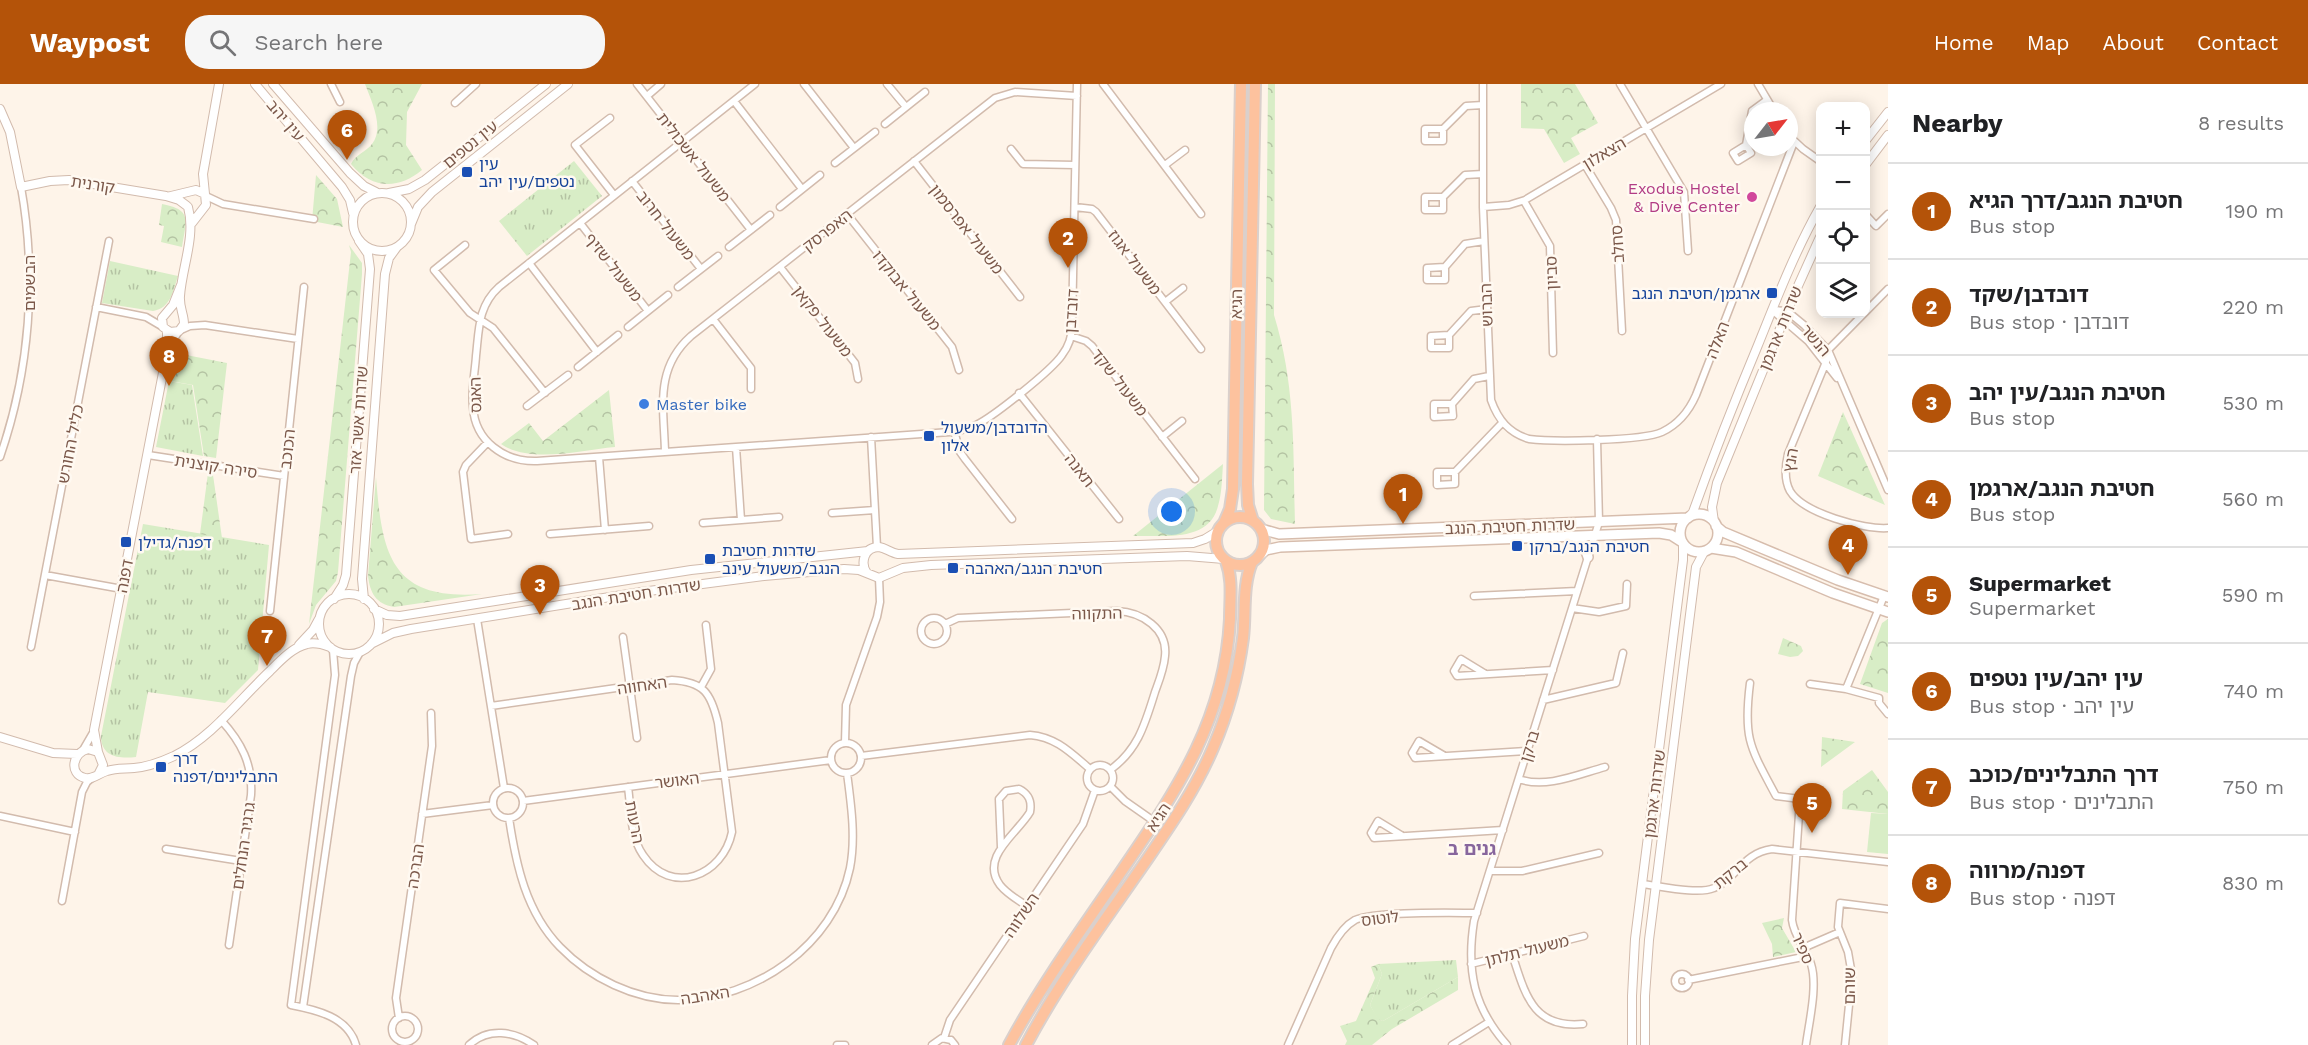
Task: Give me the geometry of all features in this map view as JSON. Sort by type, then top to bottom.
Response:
[{"type":"highway","name":"הגיא","points":[[1221,527],[1230,509],[1233,489],[1241,84]]},
{"type":"highway","name":"הגיא","points":[[1255,84],[1247,484],[1248,505],[1257,525]]},
{"type":"highway","points":[[1237,517],[1257,525],[1264,543],[1256,559],[1239,565],[1225,560],[1216,544],[1221,527],[1237,517]]},
{"type":"highway","name":"הגיא","points":[[1026,1045],[1050,1001],[1170,825],[1202,772],[1223,724],[1232,694],[1243,636],[1246,578],[1256,559]]},
{"type":"highway","name":"הגיא","points":[[1009,1045],[1038,993],[1155,822],[1190,765],[1218,690],[1229,635],[1231,585],[1225,560]]},
{"type":"main road","points":[[1883,610],[1817,587],[1736,552],[1691,550],[1683,542],[1681,529],[1689,518],[1704,515],[1723,532],[1807,568],[1886,596]]},
{"type":"main road","name":"שדרות חטיבת הנגב","points":[[1257,525],[1270,533],[1288,533],[1689,518]]},
{"type":"main road","points":[[1707,550],[1718,538],[1715,524]]},
{"type":"main road","name":"שדרות חטיבת הנגב","points":[[1256,559],[1271,549],[1288,547],[1665,533],[1683,542]]},
{"type":"main road","points":[[1575,537],[1582,543],[1588,557]]},
{"type":"street","points":[[180,330],[184,322],[180,302],[181,285],[191,228],[194,219],[207,201],[203,174],[219,84]]},
{"type":"street","name":"עין יהב","points":[[255,84],[342,187],[350,200],[353,216]]},
{"type":"street","name":"עין יהב","points":[[273,84],[356,180],[378,193]]},
{"type":"street","points":[[332,84],[340,102]]},
{"type":"street","points":[[455,103],[476,84]]},
{"type":"street","name":"עין נטפים","points":[[388,193],[409,189],[430,176],[546,84]]},
{"type":"street","name":"עין נטפים","points":[[411,224],[416,211],[428,196],[568,84]]},
{"type":"street","name":"משעול אשכולית","points":[[637,84],[751,230]]},
{"type":"street","points":[[646,96],[661,84]]},
{"type":"street","name":"האגס","points":[[755,84],[490,295],[480,320],[473,410],[479,430],[488,442],[508,457],[527,462],[871,437]]},
{"type":"street","points":[[804,84],[854,148]]},
{"type":"street","points":[[887,84],[906,107]]},
{"type":"street","name":"דובדבן","points":[[871,437],[954,431],[979,424],[1057,362],[1066,348],[1071,336],[1077,84]]},
{"type":"street","points":[[1103,84],[1202,214]]},
{"type":"street","name":"הברוש","points":[[1483,84],[1483,207],[1489,376],[1491,400],[1502,423]]},
{"type":"street","points":[[1620,84],[1684,193],[1688,250]]},
{"type":"street","name":"הצאלון","points":[[1483,207],[1524,201],[1721,84]]},
{"type":"street","points":[[1758,84],[1767,100],[1764,102]]},
{"type":"street","points":[[885,124],[925,92]]},
{"type":"street","name":"האפרסק","points":[[665,452],[663,388],[667,369],[681,346],[999,96],[1020,92],[1077,96]]},
{"type":"street","points":[[734,101],[802,189]]},
{"type":"street","points":[[1443,129],[1466,106],[1483,105]]},
{"type":"street","name":"הבשמים","points":[[0,110],[10,132],[21,187],[28,244],[28,321],[18,395],[0,457]]},
{"type":"street","points":[[1870,135],[1888,112]]},
{"type":"street","points":[[610,118],[575,145],[614,195]]},
{"type":"street","points":[[835,163],[875,132]]},
{"type":"street","points":[[1870,159],[1888,135]]},
{"type":"street","points":[[1798,145],[1816,157]]},
{"type":"street","points":[[1011,149],[1023,164],[1075,165]]},
{"type":"street","points":[[1164,165],[1185,150]]},
{"type":"street","name":"האלה","points":[[1597,439],[1655,435],[1672,426],[1686,413],[1696,395],[1789,156]]},
{"type":"street","name":"משעול אפרסמון","points":[[914,161],[1020,297]]},
{"type":"street","name":"סחלב","points":[[1585,165],[1616,220],[1622,331]]},
{"type":"street","points":[[191,228],[186,198],[203,174]]},
{"type":"street","points":[[1443,197],[1465,175],[1483,174]]},
{"type":"street","points":[[780,207],[820,175]]},
{"type":"street","name":"קורנית","points":[[21,187],[69,180],[166,196],[179,200],[188,207]]},
{"type":"street","name":"משעול חרוב","points":[[632,182],[700,269]]},
{"type":"street","points":[[192,191],[199,190],[223,204],[314,219]]},
{"type":"street","name":"קורנית","points":[[166,196],[192,191]]},
{"type":"street","points":[[378,193],[388,193],[400,200],[406,207],[411,224],[406,237],[397,247],[375,250],[359,240],[353,228],[353,216],[363,199],[378,193]]},
{"type":"street","name":"סביון","points":[[1524,201],[1550,246],[1553,353]]},
{"type":"street","points":[[188,207],[195,211],[223,204]]},
{"type":"street","name":"משעול אגוז","points":[[1075,207],[1092,209],[1096,212],[1201,349]]},
{"type":"street","name":"שדרות ארגמן","points":[[1689,518],[1694,512],[1716,447],[1772,310],[1801,243],[1819,210]]},
{"type":"street","name":"משעול אבוקדו","points":[[847,214],[952,347],[959,370]]},
{"type":"street","points":[[1870,219],[1876,226],[1888,214]]},
{"type":"street","points":[[729,247],[770,215]]},
{"type":"street","name":"משעול שזיף","points":[[580,223],[648,311]]},
{"type":"street","name":"שדרות אשר אזר","points":[[334,599],[343,585],[346,574],[370,269],[369,256],[359,240]]},
{"type":"street","name":"כליל החורש","points":[[31,647],[109,241]]},
{"type":"street","points":[[1445,267],[1465,244],[1484,241]]},
{"type":"street","points":[[465,244],[434,270],[470,312],[493,328],[545,393]]},
{"type":"street","name":"שדרות אשר אזר","points":[[364,599],[362,579],[385,274],[389,258],[397,247]]},
{"type":"street","name":"שדרות ארגמן","points":[[1715,524],[1712,507],[1718,483],[1787,311],[1816,248]]},
{"type":"street","name":"משעול חרוב","points":[[678,287],[718,256]]},
{"type":"street","points":[[529,263],[597,352]]},
{"type":"street","name":"משעול פקאן","points":[[780,267],[855,363],[858,379]]},
{"type":"street","points":[[165,329],[161,320],[176,300],[181,285]]},
{"type":"street","name":"הכוכב","points":[[270,611],[304,286]]},
{"type":"street","name":"משעול אגוז","points":[[1165,302],[1184,288]]},
{"type":"street","points":[[1870,306],[1888,289]]},
{"type":"street","name":"משעול שזיף","points":[[627,327],[668,295]]},
{"type":"street","points":[[96,307],[146,317],[174,333],[190,326],[205,325],[298,339]]},
{"type":"street","points":[[1449,335],[1471,310],[1487,309]]},
{"type":"street","points":[[146,317],[176,310],[205,325]]},
{"type":"street","name":"הנשר","points":[[1772,310],[1787,311],[1828,350],[1888,490]]},
{"type":"street","name":"הנשר","points":[[1772,310],[1808,341],[1842,386]]},
{"type":"street","points":[[1828,350],[1857,318]]},
{"type":"street","points":[[713,320],[751,368],[751,389]]},
{"type":"street","name":"דפנה","points":[[80,752],[94,730],[167,352],[165,329]]},
{"type":"street","name":"דפנה","points":[[167,352],[180,330]]},
{"type":"street","points":[[578,367],[618,335]]},
{"type":"street","name":"משעול שקד","points":[[1071,336],[1086,340],[1092,346],[1195,479]]},
{"type":"street","name":"הנץ","points":[[1828,350],[1826,362],[1788,454],[1785,469],[1787,484],[1795,497],[1809,507],[1861,528],[1888,528]]},
{"type":"street","points":[[527,406],[568,375]]},
{"type":"street","points":[[1452,404],[1474,379],[1489,376]]},
{"type":"street","name":"תאנה","points":[[1019,393],[1119,519]]},
{"type":"street","points":[[1162,437],[1182,422]]},
{"type":"street","points":[[1455,472],[1502,423],[1512,432],[1529,439],[1597,439]]},
{"type":"street","points":[[954,431],[960,452],[1012,519]]},
{"type":"street","points":[[871,437],[877,548]]},
{"type":"street","name":"ברקן","points":[[1507,1045],[1480,1007],[1473,985],[1471,941],[1477,913],[1599,522],[1597,439]]},
{"type":"street","points":[[488,442],[466,465],[463,472],[471,539],[507,534]]},
{"type":"street","points":[[736,447],[741,520]]},
{"type":"street","name":"סירה קוצנית","points":[[148,455],[284,476]]},
{"type":"street","points":[[599,457],[605,530]]},
{"type":"street","points":[[832,513],[875,510]]},
{"type":"street","points":[[703,523],[779,517]]},
{"type":"street","points":[[550,534],[649,526]]},
{"type":"street","points":[[1221,527],[1205,539],[1193,543],[898,554],[877,548],[868,551],[863,561],[868,574],[879,578],[906,567],[937,564],[1187,556],[1225,560]]},
{"type":"street","name":"שדרות ארגמן","points":[[1632,1045],[1633,966],[1683,560],[1683,542]]},
{"type":"street","name":"שדרות ארגמן","points":[[1645,1045],[1647,960],[1656,886],[1696,567],[1707,550]]},
{"type":"street","name":"שדרות חטיבת הנגב","points":[[374,609],[387,615],[400,616],[673,573],[763,561],[868,551]]},
{"type":"street","points":[[888,551],[893,564],[888,574]]},
{"type":"street","name":"שדרות חטיבת הנגב","points":[[372,644],[386,636],[406,630],[666,589],[764,576],[844,569],[868,574]]},
{"type":"street","points":[[45,575],[122,589]]},
{"type":"street","points":[[845,743],[846,705],[877,617],[880,602],[879,578]]},
{"type":"street","points":[[1572,608],[1599,612],[1626,606],[1627,584]]},
{"type":"street","points":[[1474,596],[1577,591]]},
{"type":"street","points":[[0,737],[53,753],[69,762],[87,778],[123,768],[143,767],[171,757],[196,743],[313,630],[326,605],[334,599],[347,594],[364,599],[374,609],[379,627],[372,644],[360,652],[346,654],[319,643],[308,643],[289,654]]},
{"type":"street","points":[[1846,689],[1883,610],[1886,596]]},
{"type":"street","name":"התקווה","points":[[945,624],[957,618],[1117,611],[1141,615],[1155,627],[1164,644],[1166,655],[1147,720],[1129,755],[1110,770]]},
{"type":"street","points":[[320,617],[321,635],[332,648],[333,685],[291,1005],[303,1007],[345,1024],[356,1045]]},
{"type":"street","points":[[477,619],[504,788]]},
{"type":"street","points":[[937,619],[945,624],[946,634],[941,642],[931,643],[923,638],[922,628],[928,620],[937,619]]},
{"type":"street","points":[[706,624],[711,669],[700,687],[708,693],[714,705],[725,774]]},
{"type":"street","points":[[623,637],[637,738]]},
{"type":"street","points":[[303,1007],[351,676],[360,652]]},
{"type":"street","points":[[1543,700],[1616,683],[1623,653]]},
{"type":"street","points":[[1484,673],[1553,669]]},
{"type":"street","name":"האחווה","points":[[491,706],[672,680],[688,681],[700,687]]},
{"type":"street","name":"ספיר","points":[[1750,683],[1746,722],[1748,740],[1756,760],[1776,796],[1800,799],[1792,920],[1794,931],[1808,956],[1814,980],[1805,1045]]},
{"type":"street","points":[[1810,684],[1846,689],[1879,698],[1879,703],[1888,714]]},
{"type":"street","name":"הברכה","points":[[399,1018],[396,998],[432,746],[431,713]]},
{"type":"street","name":"גרגיר הנחלים","points":[[221,720],[241,746],[248,760],[251,776],[251,795],[229,945]]},
{"type":"street","name":"דפנה","points":[[94,730],[100,755]]},
{"type":"street","points":[[861,756],[1030,735],[1043,736],[1057,742],[1090,770]]},
{"type":"street","points":[[845,743],[855,746],[861,756],[858,767],[848,773],[837,770],[831,760],[834,749],[845,743]]},
{"type":"street","points":[[53,753],[80,752],[90,749],[110,765],[123,768]]},
{"type":"street","points":[[1443,755],[1527,751]]},
{"type":"street","points":[[80,752],[74,762],[82,794]]},
{"type":"street","points":[[62,902],[82,794],[86,783],[103,767],[100,755]]},
{"type":"street","name":"האושר","points":[[524,801],[831,760]]},
{"type":"street","points":[[1102,765],[1110,770],[1112,776],[1110,786],[1095,790],[1087,780],[1090,770],[1102,765]]},
{"type":"street","points":[[1518,779],[1542,783],[1605,767]]},
{"type":"street","name":"האהבה","points":[[509,818],[515,858],[524,888],[534,910],[560,947],[583,967],[629,991],[677,1000],[699,999],[744,987],[767,976],[789,962],[807,946],[827,921],[850,870],[852,825],[848,773]]},
{"type":"street","name":"הרעות","points":[[628,787],[635,837],[643,856],[659,872],[669,876],[689,878],[701,874],[720,860],[729,847],[732,832],[725,774]]},
{"type":"street","points":[[1110,786],[1125,801],[1155,822]]},
{"type":"street","points":[[504,788],[517,790],[524,801],[521,812],[509,818],[499,815],[493,805],[495,794],[504,788]]},
{"type":"street","points":[[1001,847],[1030,812],[1028,795],[1019,789],[1006,791],[999,800],[1001,847],[995,865],[997,879],[1007,892],[1027,906]]},
{"type":"street","name":"השלווה","points":[[944,1038],[950,1020],[1083,824],[1095,790]]},
{"type":"street","points":[[423,814],[493,805]]},
{"type":"street","points":[[0,816],[75,832]]},
{"type":"street","points":[[1401,835],[1503,830]]},
{"type":"street","points":[[166,849],[241,861]]},
{"type":"street","name":"ברקת","points":[[1642,884],[1700,890],[1712,889],[1723,883],[1744,861],[1760,851],[1772,849],[1888,862]]},
{"type":"street","points":[[1490,872],[1522,871],[1599,853]]},
{"type":"street","points":[[1803,948],[1839,932],[1837,922],[1840,903],[1888,909]]},
{"type":"street","name":"לוטוס","points":[[1288,1045],[1331,948],[1350,924],[1369,916],[1477,913]]},
{"type":"street","name":"שוהם","points":[[1839,932],[1848,952],[1852,975],[1845,1045]]},
{"type":"street","name":"משעול תלתן","points":[[1471,964],[1584,936]]},
{"type":"street","points":[[1512,954],[1524,989],[1535,1009],[1559,1023],[1583,1024]]},
{"type":"street","points":[[1688,980],[1808,956]]},
{"type":"street","points":[[408,1017],[416,1023],[417,1032],[411,1040],[402,1042],[394,1036],[393,1026],[399,1018],[408,1017]]},
{"type":"street","points":[[1452,1045],[1489,1022]]},
{"type":"street","points":[[469,1045],[478,1038],[498,1032],[516,1035],[534,1045]]},
{"type":"street","points":[[932,1045],[937,1039],[944,1038],[951,1040],[955,1045]]},
{"type":"street","points":[[837,1045],[845,1045]]},
{"type":"green space","points":[[365,84],[422,84],[407,112],[406,145],[422,170],[413,177],[385,184],[367,178],[351,164],[372,144],[376,137],[376,114]]},
{"type":"green space","points":[[1268,84],[1275,84],[1274,315],[1290,393],[1295,524],[1271,519],[1264,510]]},
{"type":"green space","points":[[1521,84],[1575,84],[1598,123],[1571,138],[1580,154],[1564,163],[1544,129],[1521,128]]},
{"type":"green space","points":[[574,161],[602,196],[527,256],[499,221]]},
{"type":"green space","points":[[316,175],[337,199],[343,227],[312,221]]},
{"type":"green space","points":[[162,204],[179,209],[183,213],[186,223],[182,247],[161,242],[164,226],[159,225]]},
{"type":"green space","points":[[349,245],[362,263],[362,274],[338,572],[336,581],[316,605],[309,624],[351,252]]},
{"type":"green space","points":[[110,261],[178,276],[168,303],[153,311],[102,303]]},
{"type":"green space","points":[[176,353],[227,363],[216,458],[204,456],[193,385],[170,381]]},
{"type":"green space","points":[[169,381],[192,385],[203,456],[156,447]]},
{"type":"green space","points":[[609,390],[615,447],[541,455],[513,450],[501,444],[529,423],[543,441]]},
{"type":"green space","points":[[1843,412],[1885,505],[1818,476]]},
{"type":"green space","points":[[1223,464],[1218,506],[1213,518],[1205,526],[1195,531],[1171,536],[1133,536]]},
{"type":"green space","points":[[208,473],[213,475],[222,538],[200,534]]},
{"type":"green space","points":[[376,477],[382,529],[388,550],[397,567],[410,581],[428,590],[452,594],[482,594],[394,607],[388,606],[375,597],[370,588],[368,576]]},
{"type":"green space","points":[[143,524],[269,545],[258,670],[225,703],[148,692],[136,757],[123,758],[112,755],[104,748],[101,736]]},
{"type":"green space","points":[[1888,619],[1888,693],[1860,684],[1882,623]]},
{"type":"green space","points":[[1783,638],[1801,646],[1803,651],[1798,656],[1790,657],[1778,654]]},
{"type":"green space","points":[[1822,737],[1855,742],[1821,767]]},
{"type":"green space","points":[[1872,770],[1888,792],[1888,814],[1842,809],[1843,791]]},
{"type":"green space","points":[[1871,813],[1888,814],[1888,854],[1867,852]]},
{"type":"green space","points":[[1784,918],[1782,928],[1796,952],[1773,957],[1772,944],[1762,923]]},
{"type":"green space","points":[[1456,960],[1458,977],[1383,1021],[1378,1020],[1370,1005],[1382,974],[1378,964]]},
{"type":"green space","points":[[1378,964],[1382,974],[1370,1005],[1379,1020],[1383,1021],[1458,977],[1458,990],[1392,1029],[1372,1045],[1345,1045],[1347,1041],[1340,1026],[1356,1021],[1375,978],[1371,967]]},
{"type":"place","name":"עין יהב/עין נטפים","points":[[347,160]]},
{"type":"place","name":"עין נטפים/עין יהב","points":[[467,172]]},
{"type":"place","name":"Exodus Hostel & Dive Center","points":[[1752,197]]},
{"type":"place","name":"דובדבן/שקד","points":[[1068,268]]},
{"type":"place","name":"ארגמן/חטיבת הנגב","points":[[1772,293]]},
{"type":"place","name":"דפנה/מרווה","points":[[169,386]]},
{"type":"place","name":"Master bike","points":[[644,404]]},
{"type":"place","name":"הדובדבן/משעול אלון","points":[[929,436]]},
{"type":"place","name":"חטיבת הנגב/דרך הגיא","points":[[1403,524]]},
{"type":"place","name":"דפנה/גדילן","points":[[126,542]]},
{"type":"place","name":"חטיבת הנגב/ברקן","points":[[1517,546]]},
{"type":"place","name":"שדרות חטיבת הנגב/משעול עינב","points":[[710,559]]},
{"type":"place","name":"חטיבת הנגב/האהבה","points":[[953,568]]},
{"type":"place","name":"חטיבת הנגב/ארגמן","points":[[1848,575]]},
{"type":"place","name":"חטיבת הנגב/עין יהב","points":[[540,615]]},
{"type":"place","name":"דרך התבלינים/כוכב","points":[[267,666]]},
{"type":"place","name":"דרך התבלינים/דפנה","points":[[161,767]]},
{"type":"place","name":"Supermarket","points":[[1812,833]]},
{"type":"district","name":"גנים ב","points":[[1472,849]]}]
